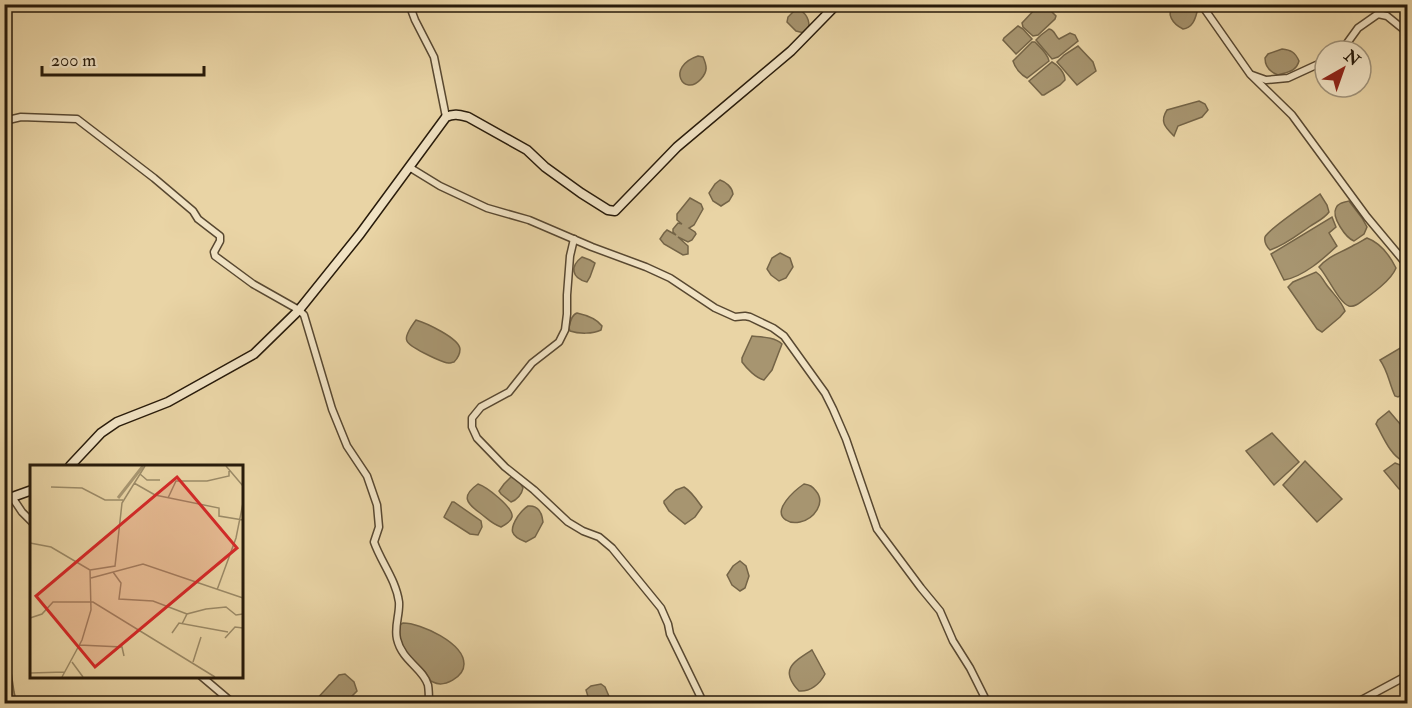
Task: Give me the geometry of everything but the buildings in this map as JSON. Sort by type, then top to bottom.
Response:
[{"type":"street","points":[[409,4],[434,57],[446,117]]},
{"type":"street","points":[[71,465],[101,434],[117,422],[168,402],[254,354],[299,310],[360,234],[446,117],[458,114],[478,122],[527,150],[545,167],[581,193],[608,210],[615,211],[677,147],[791,51],[837,4]]},
{"type":"street","points":[[1201,4],[1250,74],[1292,115],[1367,217],[1407,266]]},
{"type":"street","points":[[1349,39],[1358,28],[1378,14],[1387,16],[1407,33]]},
{"type":"street","points":[[1250,74],[1266,80],[1288,78],[1313,67]]},
{"type":"street","points":[[4,121],[21,117],[77,118],[154,178],[193,211],[198,219],[219,235],[221,240],[214,252],[215,256],[253,284],[299,310],[305,318],[339,426],[352,455],[367,476],[377,505],[379,527],[374,542],[393,581],[399,602],[397,640],[406,658],[427,683],[429,704]]},
{"type":"street","points":[[409,167],[440,186],[487,208],[529,220],[646,267],[670,278],[715,308],[735,317],[750,317],[784,336],[825,393],[833,409],[846,439],[877,529],[940,611],[988,704]]},
{"type":"street","points":[[574,239],[570,256],[565,330],[559,342],[532,363],[508,392],[481,407],[472,418],[472,427],[477,438],[505,467],[568,522],[599,537],[612,548],[661,608],[670,634],[704,704]]},
{"type":"street","points":[[30,491],[8,498],[30,520]]},
{"type":"street","points":[[1354,704],[1407,675]]},
{"type":"street","points":[[203,678],[234,704]]},
{"type":"shaded area","points":[[1174,4],[1193,5],[1197,12],[1189,27],[1183,29],[1173,22],[1170,11]]},
{"type":"shaded area","points":[[1038,6],[1050,10],[1056,16],[1038,35],[1033,36],[1023,27],[1022,23]]},
{"type":"shaded area","points":[[795,10],[803,13],[808,20],[809,26],[804,33],[796,31],[787,22],[788,17]]},
{"type":"shaded area","points":[[1018,26],[1032,39],[1016,54],[1003,40]]},
{"type":"shaded area","points":[[1049,29],[1059,39],[1070,33],[1075,35],[1078,41],[1052,59],[1036,40]]},
{"type":"shaded area","points":[[1032,42],[1044,51],[1049,61],[1027,78],[1018,71],[1013,61]]},
{"type":"shaded area","points":[[1078,46],[1093,62],[1096,71],[1077,85],[1057,62]]},
{"type":"shaded area","points":[[1282,49],[1292,52],[1299,61],[1293,69],[1278,75],[1268,68],[1265,58],[1268,54]]},
{"type":"shaded area","points":[[698,56],[703,57],[705,73],[695,84],[684,83],[680,73],[682,67]]},
{"type":"shaded area","points":[[1052,62],[1061,70],[1065,80],[1042,95],[1029,81]]},
{"type":"shaded area","points":[[1199,101],[1205,104],[1208,110],[1202,117],[1178,126],[1174,136],[1164,121],[1167,110]]},
{"type":"shaded area","points":[[720,180],[728,185],[733,194],[729,201],[721,206],[713,201],[709,193]]},
{"type":"shaded area","points":[[1320,194],[1329,212],[1281,246],[1270,250],[1265,241],[1268,233]]},
{"type":"shaded area","points":[[690,198],[701,204],[703,209],[694,225],[689,228],[696,234],[692,240],[688,242],[678,237],[688,246],[688,254],[683,255],[664,244],[660,239],[667,230],[676,235],[673,229],[678,223],[682,224],[677,220],[677,214]]},
{"type":"shaded area","points":[[1349,201],[1367,227],[1364,234],[1354,241],[1343,232],[1337,222],[1335,212],[1337,206]]},
{"type":"shaded area","points":[[1332,217],[1336,227],[1329,233],[1337,246],[1305,271],[1284,280],[1271,254]]},
{"type":"shaded area","points":[[1367,238],[1385,250],[1396,268],[1390,278],[1374,293],[1358,304],[1349,306],[1341,300],[1319,267],[1331,257]]},
{"type":"shaded area","points":[[780,253],[790,258],[793,267],[786,278],[779,281],[767,269],[772,258]]},
{"type":"shaded area","points":[[582,257],[595,263],[587,282],[578,278],[574,271],[575,264]]},
{"type":"shaded area","points":[[1316,272],[1345,311],[1322,332],[1317,329],[1288,287],[1293,282]]},
{"type":"shaded area","points":[[577,313],[597,321],[602,326],[601,330],[586,333],[570,331],[571,319]]},
{"type":"shaded area","points":[[416,320],[454,340],[460,349],[454,362],[441,361],[409,344],[406,339]]},
{"type":"shaded area","points":[[752,336],[772,339],[782,344],[772,370],[764,380],[752,373],[742,362]]},
{"type":"shaded area","points":[[1407,344],[1407,391],[1398,397],[1395,396],[1380,360]]},
{"type":"shaded area","points":[[1389,411],[1407,432],[1407,459],[1403,461],[1391,450],[1376,424]]},
{"type":"shaded area","points":[[1272,433],[1299,462],[1274,485],[1246,451]]},
{"type":"shaded area","points":[[1305,461],[1342,499],[1317,522],[1283,485]]},
{"type":"shaded area","points":[[1395,463],[1400,465],[1407,463],[1408,492],[1406,493],[1399,489],[1384,471]]},
{"type":"shaded area","points":[[511,477],[519,481],[523,488],[519,496],[511,502],[499,491]]},
{"type":"shaded area","points":[[478,484],[493,493],[509,508],[512,517],[508,523],[501,527],[495,524],[469,503],[467,496]]},
{"type":"shaded area","points":[[804,484],[816,491],[820,500],[819,505],[810,518],[796,523],[789,522],[782,516],[781,511],[790,496]]},
{"type":"shaded area","points":[[684,487],[702,507],[695,517],[685,524],[669,511],[664,503],[676,490]]},
{"type":"shaded area","points":[[452,502],[481,521],[482,527],[478,535],[470,534],[444,517]]},
{"type":"shaded area","points":[[528,506],[539,510],[543,522],[535,537],[526,542],[514,535],[512,529],[518,516]]},
{"type":"shaded area","points":[[740,561],[746,566],[749,576],[745,588],[740,591],[732,585],[727,575]]},
{"type":"shaded area","points":[[403,623],[430,630],[449,642],[462,656],[464,664],[461,673],[453,680],[442,684],[429,680],[405,650],[399,630]]},
{"type":"shaded area","points":[[5,640],[15,696],[12,699],[5,693]]},
{"type":"shaded area","points":[[812,650],[825,674],[814,687],[799,691],[793,684],[789,672],[794,663]]},
{"type":"shaded area","points":[[345,674],[354,682],[357,691],[345,703],[313,703],[339,675]]},
{"type":"shaded area","points":[[601,684],[605,687],[610,703],[590,703],[586,690],[591,686]]}]
